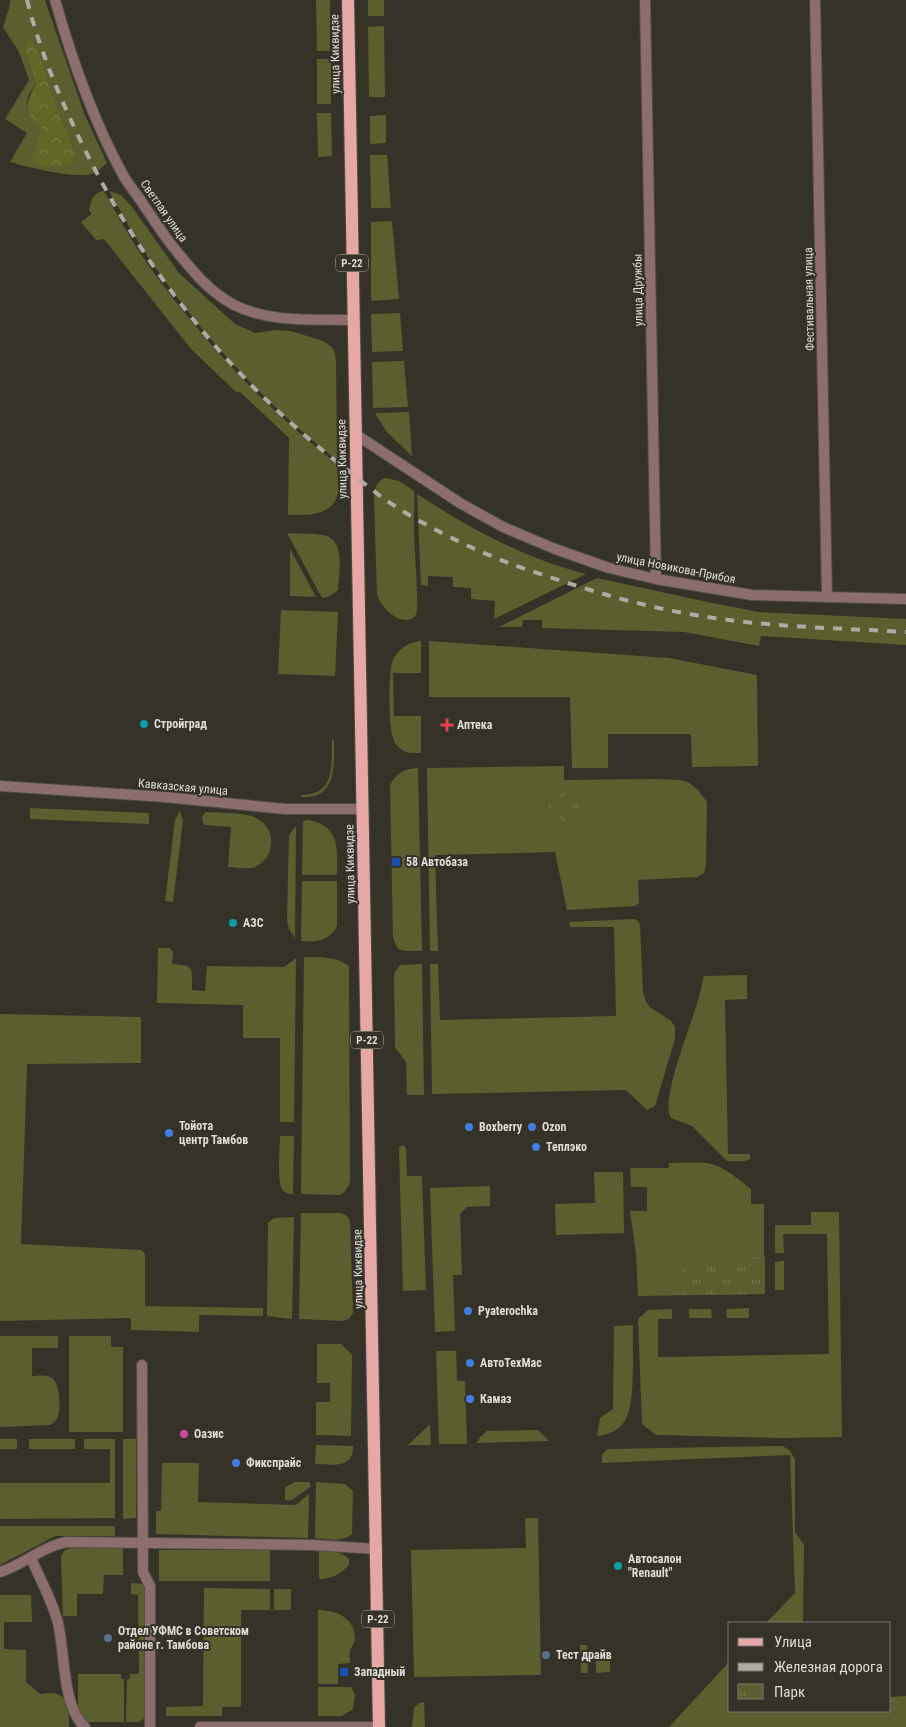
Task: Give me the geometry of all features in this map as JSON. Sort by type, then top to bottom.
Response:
[{"type":"main road","name":"улица Киквидзе","points":[[348,0],[379,1727]]},
{"type":"street","name":"Светлая улица","points":[[55,0],[80,81],[123,175],[165,236],[197,277],[222,298],[254,312],[283,318],[353,320]]},
{"type":"street","name":"улица Дружбы","points":[[645,0],[656,579]]},
{"type":"street","name":"Фестивальная улица","points":[[816,0],[827,597]]},
{"type":"street","name":"улица Новикова-Прибоя","points":[[355,434],[460,503],[503,527],[555,549],[608,568],[656,579],[752,595],[906,599]]},
{"type":"street","name":"Кавказская улица","points":[[0,786],[165,797],[285,809],[363,809]]},
{"type":"street","points":[[142,1365],[143,1572],[150,1586],[150,1727]]},
{"type":"street","points":[[0,1572],[11,1569],[58,1544],[67,1542],[313,1545],[377,1549]]},
{"type":"street","points":[[31,1558],[52,1604],[58,1625],[69,1698],[74,1712],[84,1727]]},
{"type":"street","points":[[200,1727],[379,1727]]},
{"type":"green space","points":[[10,0],[45,0],[84,113],[107,163],[96,172],[83,175],[63,174],[10,162],[27,133],[5,119],[29,80],[19,52],[3,27]],"holes":[[[25,53],[54,101],[75,152],[44,131],[31,117],[27,109],[27,101],[36,83]]]},
{"type":"green space","points":[[316,0],[330,0],[330,51],[317,51]]},
{"type":"green space","points":[[368,0],[384,0],[384,16],[368,16]]},
{"type":"green space","points":[[384,26],[385,97],[369,97],[368,27]]},
{"type":"green space","points":[[26,42],[32,42],[38,52],[54,101],[75,152],[72,162],[67,165],[46,167],[36,164],[33,159],[41,129],[31,117],[27,107],[36,83],[25,52]]},
{"type":"green space","points":[[317,59],[331,59],[331,104],[317,104]]},
{"type":"green space","points":[[317,113],[331,113],[332,156],[318,157]]},
{"type":"green space","points":[[386,115],[386,143],[370,144],[370,116]]},
{"type":"green space","points":[[370,155],[387,155],[391,208],[371,208]]},
{"type":"green space","points":[[104,191],[149,266],[213,346],[236,372],[285,420],[337,464],[338,492],[331,506],[318,513],[288,515],[289,438],[239,391],[237,393],[191,349],[104,239],[96,240],[81,222],[92,214],[89,210],[93,198],[97,193]]},
{"type":"green space","points":[[109,191],[121,195],[132,207],[179,273],[235,324],[255,333],[277,330],[291,331],[323,341],[332,347],[336,363],[337,460],[285,416],[214,343],[152,263]]},
{"type":"green space","points":[[392,221],[399,299],[371,301],[371,222]]},
{"type":"green space","points":[[400,313],[403,351],[372,352],[371,314]]},
{"type":"green space","points":[[404,361],[408,407],[373,408],[372,362]]},
{"type":"green space","points":[[409,412],[412,456],[386,431],[375,413]]},
{"type":"green space","points":[[386,478],[399,481],[414,491],[417,612],[412,619],[407,620],[400,619],[389,613],[377,595],[374,497],[378,483]]},
{"type":"green space","points":[[417,494],[457,519],[519,551],[563,568],[586,574],[494,619],[495,601],[471,599],[471,588],[453,587],[453,577],[428,576],[428,586],[421,585]]},
{"type":"green space","points":[[287,533],[323,535],[335,543],[340,558],[338,590],[322,598]]},
{"type":"green space","points":[[290,549],[316,597],[290,596]]},
{"type":"green space","points":[[597,578],[759,612],[906,619],[906,645],[761,636],[759,646],[684,632],[542,628],[542,620],[523,620],[522,627],[499,627]]},
{"type":"green space","points":[[281,610],[338,612],[335,676],[278,674]]},
{"type":"green space","points":[[421,641],[421,673],[393,673],[394,716],[421,716],[421,753],[411,753],[400,749],[393,736],[390,708],[390,674],[393,660],[401,649]]},
{"type":"green space","points":[[429,641],[669,658],[757,675],[758,766],[692,767],[691,734],[608,734],[608,768],[572,768],[570,697],[429,697]]},
{"type":"green space","points":[[332,740],[334,740],[333,770],[327,787],[321,793],[301,797],[301,795],[312,794],[320,790],[326,784],[331,768]]},
{"type":"green space","points":[[564,766],[564,780],[653,779],[688,782],[698,790],[707,802],[706,865],[704,873],[697,877],[638,880],[639,903],[635,906],[567,910],[555,852],[435,855],[438,951],[430,951],[427,768]]},
{"type":"green space","points":[[418,768],[422,951],[406,951],[398,949],[393,937],[390,785],[401,772]]},
{"type":"green space","points":[[564,791],[584,812],[568,827],[548,806]]},
{"type":"green space","points":[[30,808],[149,813],[149,824],[30,819]]},
{"type":"green space","points":[[180,811],[183,821],[173,902],[165,901],[175,820]]},
{"type":"green space","points":[[206,812],[246,815],[263,822],[268,828],[271,842],[267,857],[262,863],[252,868],[228,867],[231,827],[205,825],[202,818]]},
{"type":"green space","points":[[309,820],[319,823],[332,834],[337,848],[337,875],[302,875],[303,821]]},
{"type":"green space","points":[[296,826],[295,938],[289,929],[287,920],[289,835]]},
{"type":"green space","points":[[302,881],[337,881],[337,926],[331,935],[322,940],[301,941]]},
{"type":"green space","points":[[634,919],[640,925],[643,992],[646,1002],[675,1026],[675,1039],[655,1106],[647,1110],[626,1090],[432,1094],[430,964],[438,964],[440,1020],[616,1016],[614,927],[570,927],[569,922]]},
{"type":"green space","points":[[158,948],[170,948],[173,952],[172,964],[186,966],[191,970],[192,990],[205,991],[207,966],[284,967],[296,958],[294,1122],[280,1122],[280,1038],[243,1038],[243,1005],[157,1003]]},
{"type":"green space","points":[[304,957],[333,959],[349,966],[350,1181],[344,1192],[340,1195],[301,1194]]},
{"type":"green space","points":[[422,964],[424,1095],[407,1095],[406,1062],[395,1047],[394,976],[400,965]]},
{"type":"green space","points":[[747,975],[747,999],[725,1000],[728,1154],[750,1154],[750,1159],[745,1161],[727,1161],[692,1126],[671,1118],[669,1097],[704,976]]},
{"type":"green space","points":[[0,1014],[141,1017],[141,1063],[27,1064],[21,1244],[141,1250],[145,1255],[145,1306],[263,1308],[263,1316],[199,1315],[199,1332],[131,1330],[131,1318],[0,1321]]},
{"type":"green space","points":[[280,1136],[294,1136],[293,1194],[284,1191],[280,1185]]},
{"type":"green space","points":[[403,1145],[406,1148],[407,1176],[422,1176],[426,1290],[403,1291],[399,1147]]},
{"type":"green space","points":[[669,1163],[706,1163],[718,1166],[751,1189],[751,1204],[764,1204],[764,1294],[638,1296],[636,1253],[630,1211],[647,1211],[647,1187],[631,1187],[630,1168],[669,1168]]},
{"type":"green space","points":[[594,1172],[623,1172],[624,1233],[556,1235],[555,1204],[595,1203]]},
{"type":"green space","points":[[490,1186],[490,1206],[467,1207],[460,1214],[462,1275],[453,1275],[455,1331],[435,1332],[430,1188]]},
{"type":"green space","points":[[811,1212],[839,1212],[842,1437],[783,1438],[656,1435],[642,1424],[638,1319],[648,1310],[672,1309],[672,1319],[658,1319],[658,1357],[829,1354],[827,1234],[783,1234],[784,1253],[775,1253],[775,1225],[811,1225]]},
{"type":"green space","points":[[301,1213],[341,1213],[347,1216],[350,1221],[353,1313],[349,1319],[342,1321],[299,1319]]},
{"type":"green space","points":[[294,1217],[292,1319],[267,1316],[268,1223],[274,1218]]},
{"type":"green space","points":[[765,1257],[765,1294],[684,1295],[683,1259]]},
{"type":"green space","points":[[784,1261],[784,1290],[775,1290],[775,1262]]},
{"type":"green space","points":[[749,1308],[749,1318],[727,1318],[726,1309]]},
{"type":"green space","points":[[689,1309],[711,1309],[712,1318],[689,1318]]},
{"type":"green space","points":[[633,1325],[633,1374],[629,1410],[624,1423],[617,1429],[597,1436],[600,1418],[613,1409],[614,1326]]},
{"type":"green space","points":[[0,1336],[58,1336],[58,1348],[32,1348],[32,1376],[50,1377],[57,1385],[60,1402],[59,1413],[55,1421],[50,1425],[0,1427]]},
{"type":"green space","points":[[69,1336],[111,1336],[111,1347],[123,1347],[123,1432],[69,1432]]},
{"type":"green space","points":[[317,1344],[341,1344],[352,1355],[351,1436],[316,1435],[316,1402],[330,1402],[330,1383],[317,1383]]},
{"type":"green space","points":[[436,1351],[456,1351],[457,1381],[465,1381],[467,1444],[439,1444]]},
{"type":"green space","points":[[430,1424],[431,1445],[408,1445]]},
{"type":"green space","points":[[538,1430],[549,1441],[477,1443],[487,1431]]},
{"type":"green space","points":[[0,1439],[17,1439],[17,1449],[0,1449]]},
{"type":"green space","points":[[29,1439],[75,1439],[75,1449],[29,1449]]},
{"type":"green space","points":[[84,1439],[115,1439],[115,1518],[0,1519],[0,1483],[110,1483],[110,1449],[84,1449]]},
{"type":"green space","points":[[123,1439],[136,1439],[136,1518],[123,1519]]},
{"type":"green space","points":[[316,1445],[353,1446],[352,1454],[350,1459],[341,1464],[315,1464]]},
{"type":"green space","points":[[783,1446],[790,1451],[795,1459],[795,1532],[804,1545],[803,1622],[767,1622],[795,1593],[790,1455],[602,1463],[602,1455],[607,1449]]},
{"type":"green space","points":[[162,1463],[199,1463],[198,1502],[296,1505],[309,1494],[308,1538],[156,1534],[156,1511],[161,1511]]},
{"type":"green space","points":[[295,1482],[310,1482],[310,1487],[292,1500],[285,1500],[285,1487]]},
{"type":"green space","points":[[316,1482],[345,1484],[353,1491],[352,1534],[348,1537],[334,1540],[315,1538]]},
{"type":"green space","points":[[525,1518],[538,1518],[541,1675],[414,1677],[411,1550],[526,1548]]},
{"type":"green space","points":[[0,1526],[115,1526],[115,1536],[55,1536],[0,1565]]},
{"type":"green space","points":[[74,1547],[123,1547],[123,1575],[104,1575],[103,1594],[77,1594],[77,1616],[63,1616],[61,1557],[65,1550]]},
{"type":"green space","points":[[159,1550],[270,1550],[270,1581],[159,1581]]},
{"type":"green space","points":[[319,1550],[342,1554],[349,1559],[349,1565],[336,1575],[319,1579]]},
{"type":"green space","points":[[131,1583],[146,1584],[145,1718],[139,1722],[126,1722],[127,1679],[130,1679],[130,1674],[139,1674],[138,1595],[131,1594]]},
{"type":"green space","points":[[204,1588],[270,1589],[270,1610],[241,1610],[241,1707],[222,1707],[222,1716],[166,1716],[166,1707],[203,1706]]},
{"type":"green space","points":[[274,1589],[291,1589],[291,1610],[274,1610]]},
{"type":"green space","points":[[0,1595],[31,1595],[32,1622],[4,1622],[4,1649],[26,1650],[26,1682],[40,1694],[55,1693],[64,1699],[68,1708],[69,1727],[0,1727]]},
{"type":"green space","points":[[318,1610],[325,1610],[344,1617],[352,1626],[354,1632],[355,1640],[350,1650],[350,1663],[338,1664],[338,1684],[318,1684]]},
{"type":"green space","points":[[580,1645],[587,1645],[588,1673],[581,1673]]},
{"type":"green space","points":[[610,1656],[610,1672],[596,1673],[596,1657]]},
{"type":"green space","points":[[728,1663],[728,1712],[891,1712],[891,1697],[906,1696],[906,1727],[669,1727]]},
{"type":"green space","points":[[78,1674],[121,1674],[121,1679],[124,1679],[124,1722],[85,1722],[78,1707]]},
{"type":"green space","points":[[318,1687],[351,1687],[355,1695],[353,1709],[342,1716],[318,1716]]},
{"type":"green space","points":[[424,1702],[425,1727],[412,1727],[414,1708],[419,1703]]},
{"type":"railway","points":[[27,0],[36,33],[74,127],[99,177],[157,272],[227,359],[265,399],[306,437],[383,498],[429,526],[498,559],[558,580],[626,600],[672,611],[747,622],[906,632]]},
{"type":"place","name":"Стройград","points":[[144,724]]},
{"type":"place","name":"Аптека","points":[[447,725]]},
{"type":"place","name":"58 Автобаза","points":[[396,862]]},
{"type":"place","name":"АЗС","points":[[233,923]]},
{"type":"place","name":"Boxberry","points":[[469,1127]]},
{"type":"place","name":"Ozon","points":[[532,1127]]},
{"type":"place","name":"Тойота центр Тамбов","points":[[169,1133]]},
{"type":"place","name":"Теплэко","points":[[536,1147]]},
{"type":"place","name":"Pyaterochka","points":[[468,1311]]},
{"type":"place","name":"АвтоТехМас","points":[[470,1363]]},
{"type":"place","name":"Камаз","points":[[470,1399]]},
{"type":"place","name":"Оазис","points":[[184,1434]]},
{"type":"place","name":"Фикспрайс","points":[[236,1463]]},
{"type":"place","name":"Автосалон \"Renault\"","points":[[618,1566]]},
{"type":"place","name":"Отдел УФМС в Советском районе г. Тамбова","points":[[108,1638]]},
{"type":"place","name":"Тест драйв","points":[[546,1655]]},
{"type":"place","name":"Западный","points":[[344,1672]]}]
